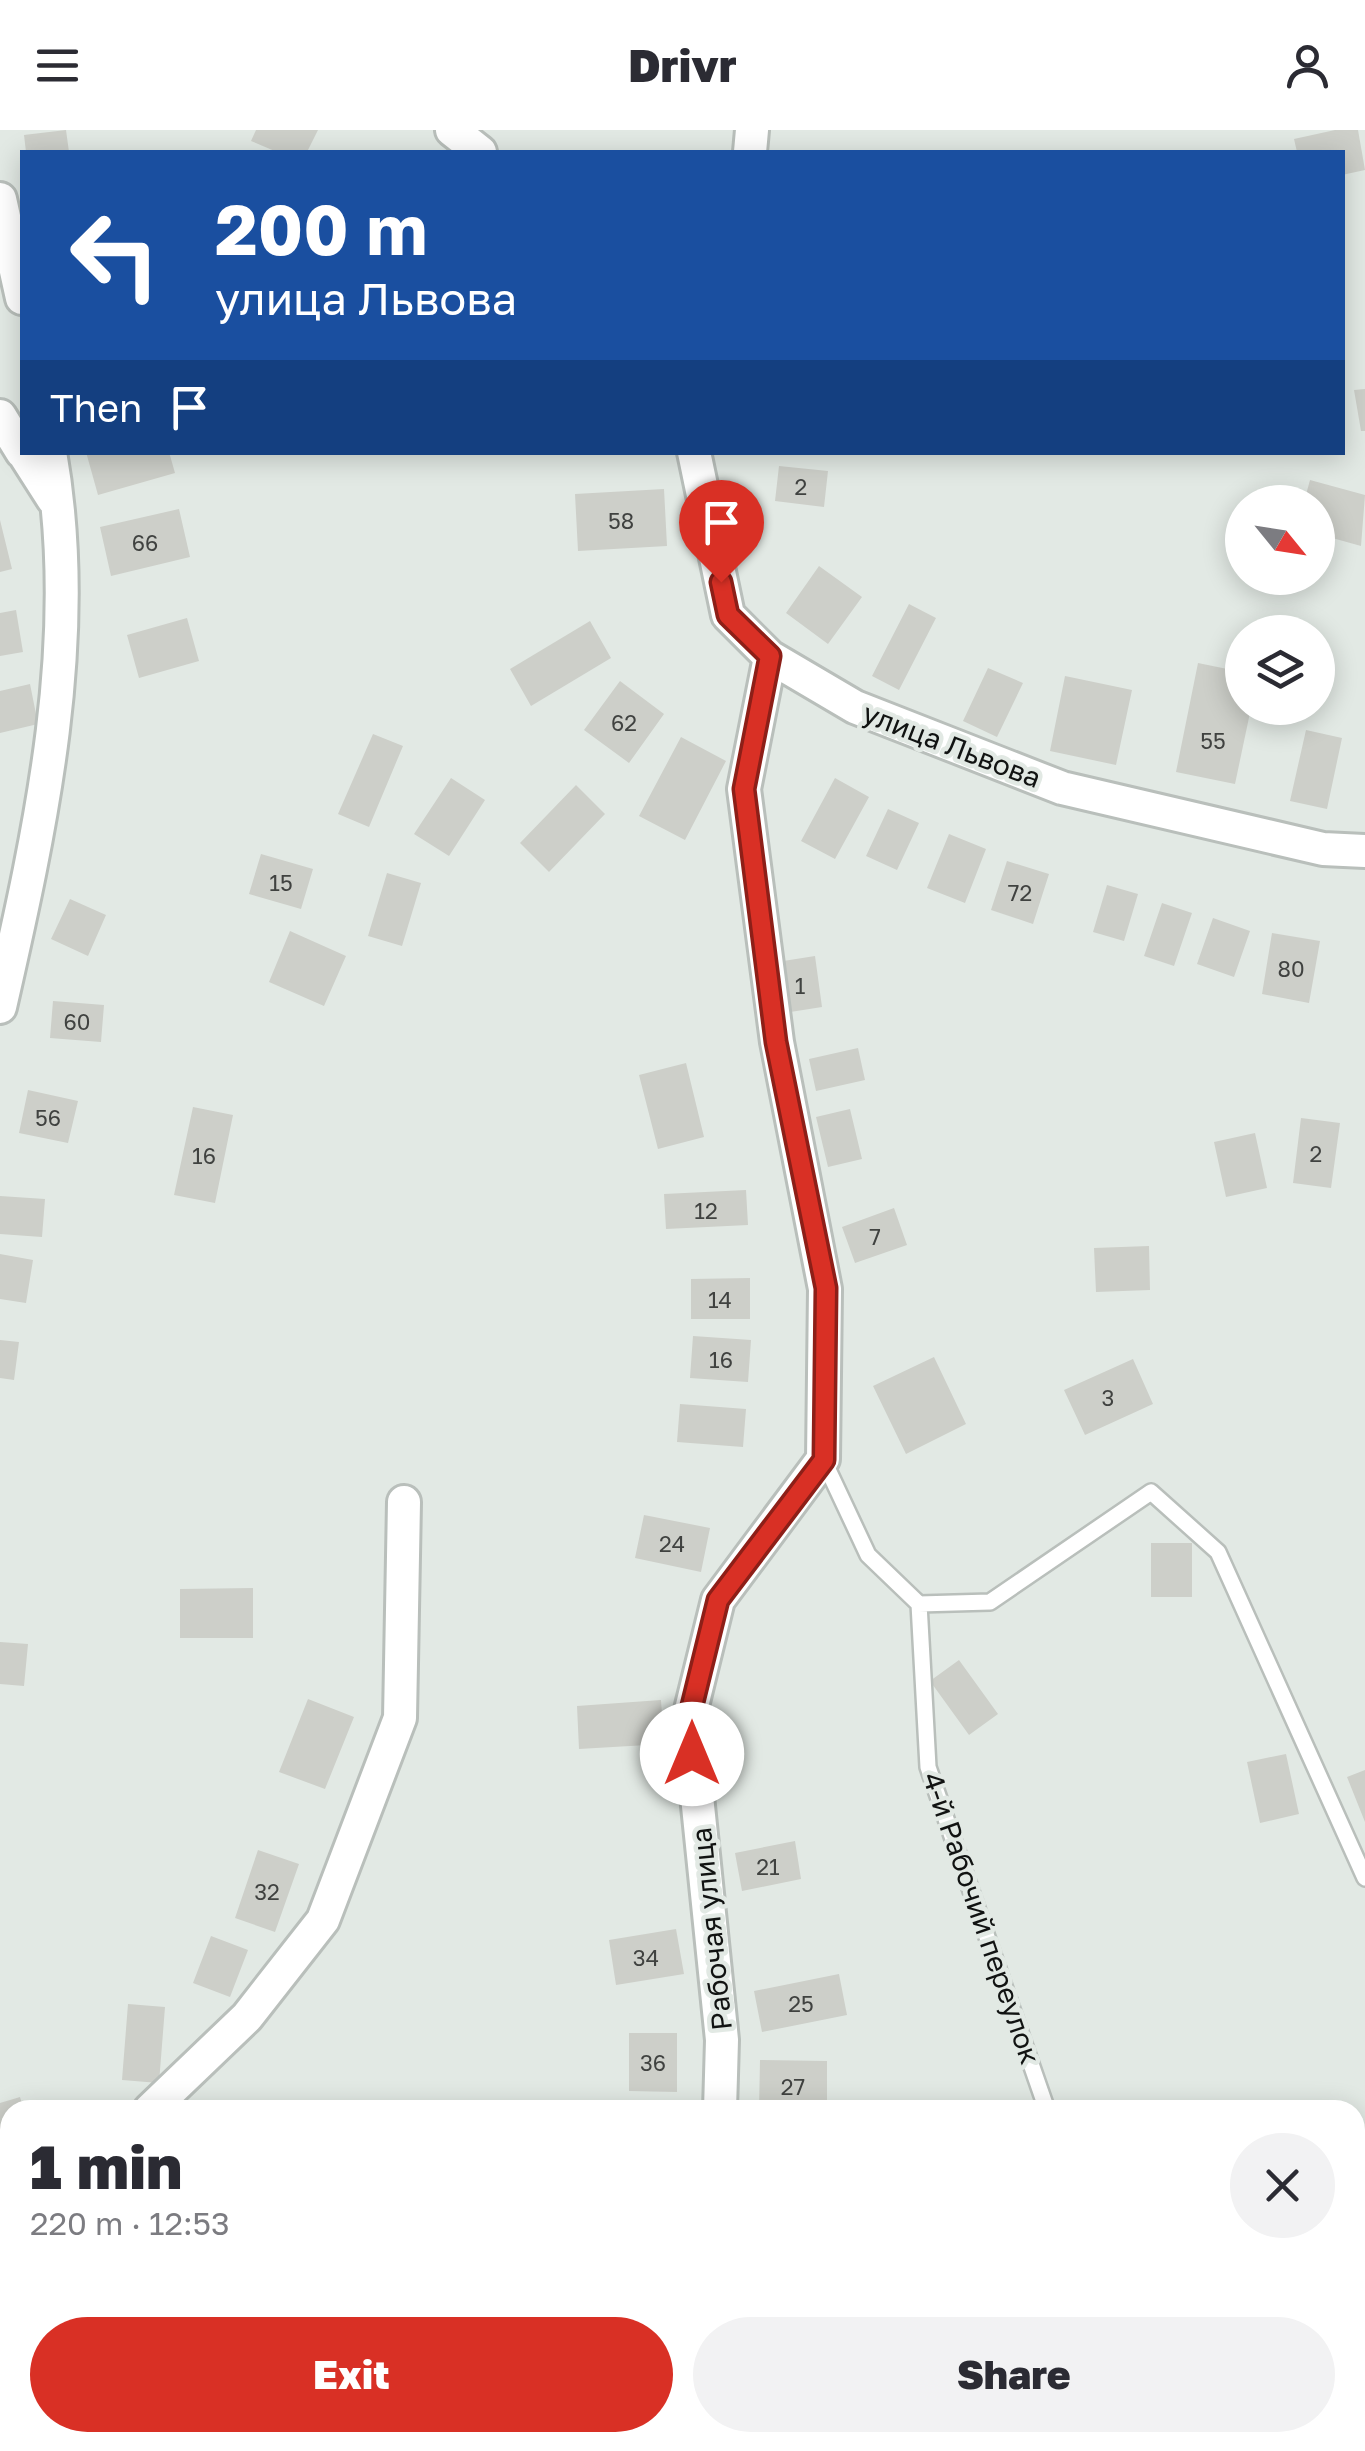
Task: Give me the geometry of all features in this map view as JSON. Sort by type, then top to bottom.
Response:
[{"type":"street","points":[[452,130],[477,150]]},
{"type":"street","points":[[0,198],[20,289]]},
{"type":"street","points":[[0,416],[20,447]]},
{"type":"street","points":[[25,455],[60,512]]},
{"type":"street","points":[[0,1007],[33,862],[59,688],[60,512],[50,455]]},
{"type":"street","name":"улица Львова","points":[[695,455],[728,615],[770,656],[854,707],[1062,788],[1323,849],[1365,851]]},
{"type":"street","points":[[770,656],[744,789],[776,1042],[826,1288],[824,1460]]},
{"type":"street","name":"Рабочая улица","points":[[720,2100],[722,2040],[689,1718],[718,1600],[824,1460]]},
{"type":"street","points":[[160,2100],[247,2016],[323,1920],[400,1718],[404,1502]]},
{"type":"lane","points":[[824,1460],[868,1555],[919,1604],[990,1602],[1151,1492],[1218,1552],[1365,1878]]},
{"type":"lane","name":"4-й Рабочий переулок","points":[[919,1604],[928,1767],[1044,2100]]},
{"type":"building","points":[[66,130],[69,150],[26,150],[24,135]]},
{"type":"building","points":[[256,130],[318,130],[308,150],[272,150],[251,141]]},
{"type":"building","points":[[1335,130],[1358,130],[1365,170],[1345,174],[1345,150],[1297,150],[1294,139]]},
{"type":"building","points":[[1365,389],[1365,431],[1361,431],[1354,390]]},
{"type":"building","points":[[87,455],[170,455],[175,473],[98,495]]},
{"type":"building","points":[[779,466],[828,471],[824,507],[775,501]]},
{"type":"building","points":[[1335,487],[1365,495],[1361,546],[1335,539]]},
{"type":"building","points":[[664,489],[667,546],[578,551],[575,494]]},
{"type":"building","points":[[179,509],[190,557],[111,576],[100,527]]},
{"type":"building","points":[[0,520],[12,569],[0,572]]},
{"type":"building","points":[[819,566],[862,597],[828,644],[786,613]]},
{"type":"building","points":[[909,604],[936,618],[899,690],[872,676]]},
{"type":"building","points":[[16,610],[23,652],[0,656],[0,613]]},
{"type":"building","points":[[187,618],[199,661],[139,678],[127,635]]},
{"type":"building","points":[[590,621],[611,658],[531,706],[510,669]]},
{"type":"building","points":[[1198,663],[1225,669],[1225,725],[1247,725],[1235,784],[1176,772]]},
{"type":"building","points":[[988,668],[1023,683],[997,737],[963,721]]},
{"type":"building","points":[[1065,676],[1132,690],[1116,765],[1050,751]]},
{"type":"building","points":[[620,681],[664,714],[629,763],[584,730]]},
{"type":"building","points":[[30,684],[38,724],[0,733],[0,691]]},
{"type":"building","points":[[1306,730],[1342,738],[1327,809],[1290,801]]},
{"type":"building","points":[[373,734],[403,746],[369,827],[338,814]]},
{"type":"building","points":[[681,737],[726,761],[685,840],[639,816]]},
{"type":"building","points":[[451,778],[485,800],[449,856],[414,834]]},
{"type":"building","points":[[835,778],[869,797],[835,859],[801,841]]},
{"type":"building","points":[[576,785],[605,814],[549,872],[520,843]]},
{"type":"building","points":[[888,809],[919,823],[897,870],[866,856]]},
{"type":"building","points":[[949,834],[986,849],[965,903],[927,888]]},
{"type":"building","points":[[261,854],[313,869],[301,909],[249,894]]},
{"type":"building","points":[[1007,861],[1049,874],[1033,924],[991,910]]},
{"type":"building","points":[[387,873],[421,883],[402,946],[368,936]]},
{"type":"building","points":[[1107,885],[1138,894],[1124,941],[1093,932]]},
{"type":"building","points":[[70,899],[106,915],[88,956],[51,939]]},
{"type":"building","points":[[1162,903],[1192,913],[1174,966],[1144,956]]},
{"type":"building","points":[[1213,918],[1250,931],[1234,977],[1197,964]]},
{"type":"building","points":[[290,931],[346,956],[324,1006],[269,982]]},
{"type":"building","points":[[1272,933],[1320,941],[1309,1003],[1262,994]]},
{"type":"building","points":[[815,956],[822,1007],[784,1013],[777,962]]},
{"type":"building","points":[[53,1001],[104,1005],[101,1042],[50,1038]]},
{"type":"building","points":[[858,1048],[865,1080],[816,1091],[809,1059]]},
{"type":"building","points":[[686,1063],[704,1137],[658,1149],[639,1075]]},
{"type":"building","points":[[28,1090],[78,1101],[68,1143],[19,1133]]},
{"type":"building","points":[[193,1107],[233,1115],[215,1203],[174,1195]]},
{"type":"building","points":[[850,1109],[862,1159],[828,1167],[816,1117]]},
{"type":"building","points":[[1301,1118],[1340,1123],[1331,1188],[1293,1183]]},
{"type":"building","points":[[1255,1133],[1267,1188],[1226,1197],[1214,1142]]},
{"type":"building","points":[[746,1190],[748,1225],[666,1229],[664,1194]]},
{"type":"building","points":[[0,1196],[45,1199],[42,1237],[0,1234]]},
{"type":"building","points":[[894,1208],[907,1245],[855,1263],[842,1227]]},
{"type":"building","points":[[1149,1246],[1150,1290],[1096,1292],[1094,1248]]},
{"type":"building","points":[[0,1254],[33,1260],[26,1303],[0,1299]]},
{"type":"building","points":[[750,1278],[750,1319],[691,1319],[691,1279]]},
{"type":"building","points":[[693,1336],[751,1340],[748,1382],[690,1378]]},
{"type":"building","points":[[0,1340],[19,1342],[14,1380],[0,1378]]},
{"type":"building","points":[[934,1357],[966,1424],[906,1454],[873,1386]]},
{"type":"building","points":[[1133,1359],[1153,1404],[1085,1435],[1064,1390]]},
{"type":"building","points":[[680,1404],[746,1409],[743,1447],[677,1442]]},
{"type":"building","points":[[644,1515],[710,1528],[701,1572],[635,1558]]},
{"type":"building","points":[[1151,1543],[1192,1543],[1192,1597],[1151,1597]]},
{"type":"building","points":[[253,1588],[253,1638],[180,1638],[180,1589]]},
{"type":"building","points":[[0,1642],[28,1644],[24,1686],[0,1684]]},
{"type":"building","points":[[959,1660],[998,1714],[969,1735],[930,1681]]},
{"type":"building","points":[[308,1699],[354,1717],[325,1789],[279,1772]]},
{"type":"building","points":[[661,1700],[664,1744],[579,1749],[577,1706]]},
{"type":"building","points":[[1286,1754],[1299,1814],[1260,1823],[1247,1762]]},
{"type":"building","points":[[1365,1770],[1365,1822],[1347,1777]]},
{"type":"building","points":[[795,1841],[801,1879],[742,1891],[735,1853]]},
{"type":"building","points":[[258,1850],[299,1864],[275,1932],[235,1918]]},
{"type":"building","points":[[676,1929],[684,1974],[616,1985],[609,1940]]},
{"type":"building","points":[[211,1936],[248,1950],[230,1997],[193,1983]]},
{"type":"building","points":[[839,1974],[847,2015],[762,2032],[754,1991]]},
{"type":"building","points":[[128,2004],[165,2007],[159,2083],[122,2080]]},
{"type":"building","points":[[629,2033],[677,2033],[677,2092],[629,2091]]},
{"type":"building","points":[[760,2060],[827,2061],[827,2100],[759,2100]]},
{"type":"route","points":[[692,1754],[689,1718],[718,1600],[824,1460],[826,1288],[776,1042],[744,789],[770,656],[728,615],[721,582]]}]
